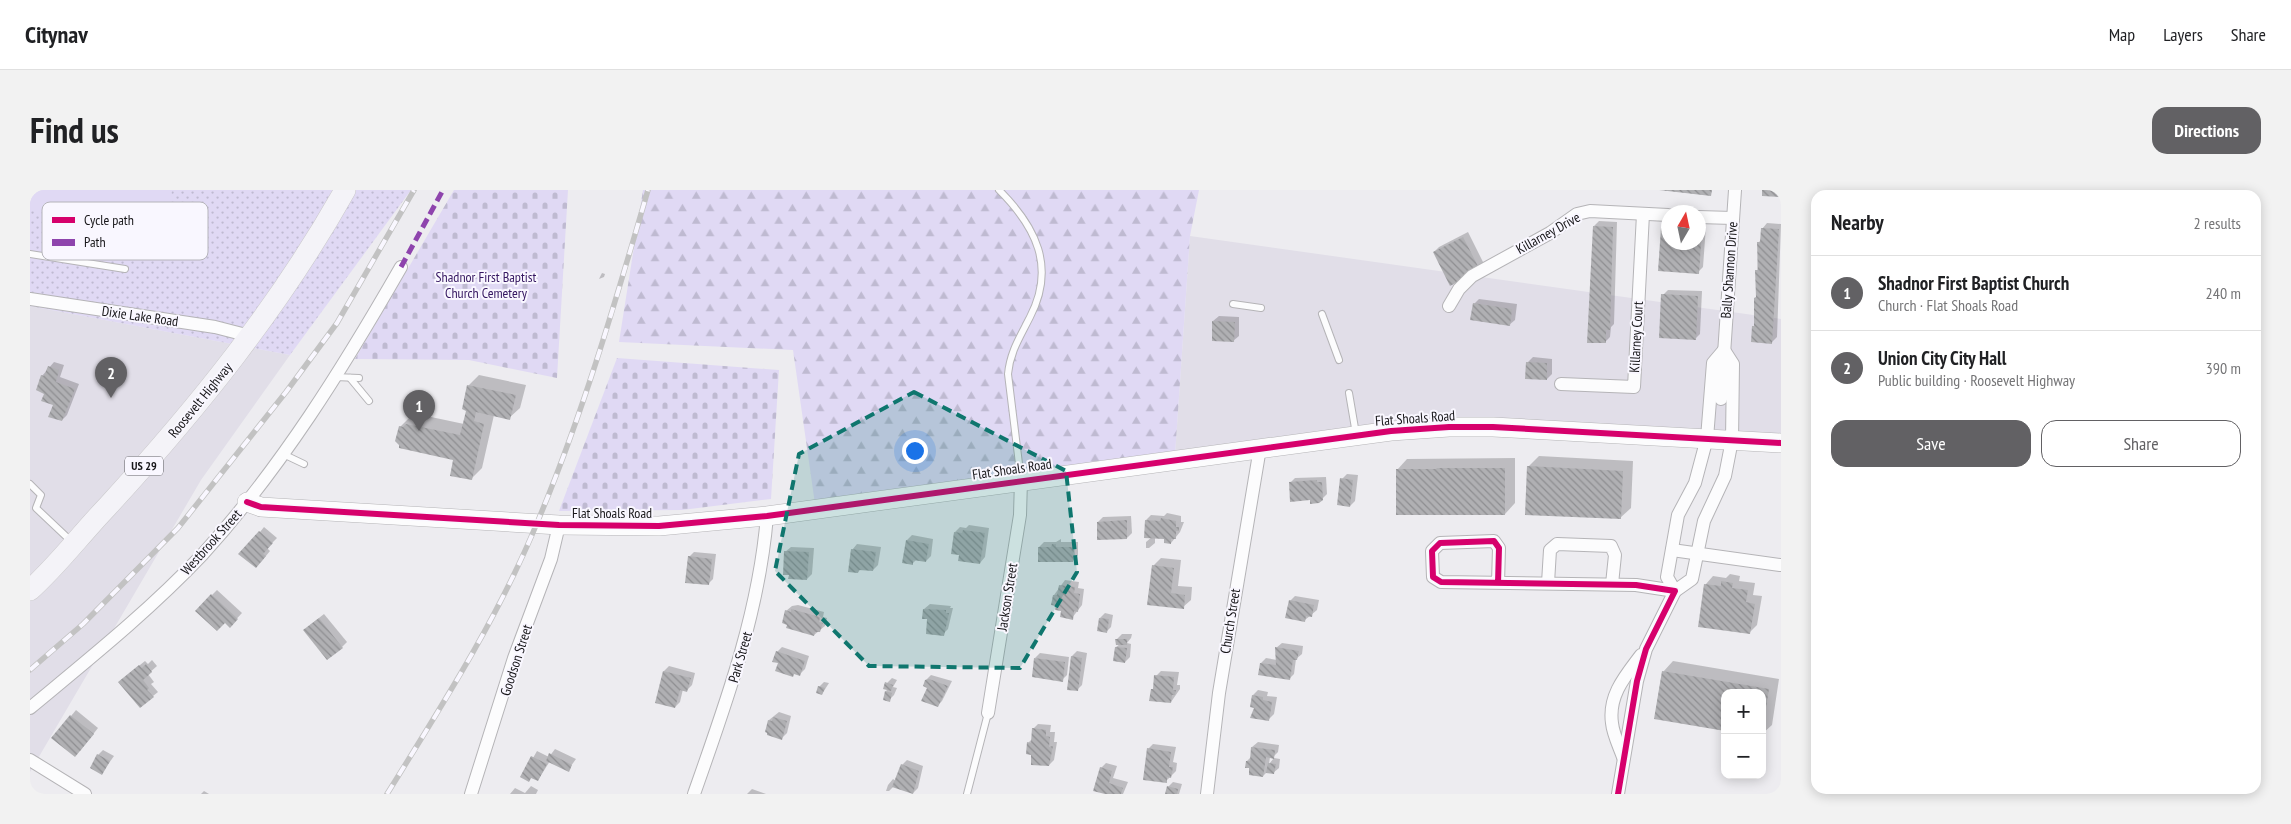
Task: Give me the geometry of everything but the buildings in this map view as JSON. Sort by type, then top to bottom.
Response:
[{"type":"main road","name":"Roosevelt Highway","points":[[30,590],[164,445],[250,336],[280,294],[344,190]]},
{"type":"street","name":"Bally Shannon Drive","points":[[1724,350],[1733,364],[1721,399],[1707,438],[1695,483],[1678,516],[1667,577],[1675,591],[1692,579],[1704,521],[1725,476],[1732,440],[1721,399],[1713,363],[1724,350],[1735,190]]},
{"type":"street","name":"Killarney Drive","points":[[1449,306],[1459,289],[1472,276],[1550,233],[1577,214],[1590,211],[1661,215]]},
{"type":"street","name":"Killarney Court","points":[[1561,384],[1634,387],[1643,214]]},
{"type":"street","points":[[1706,217],[1733,218]]},
{"type":"street","name":"Westbrook Street","points":[[30,708],[146,611],[202,555],[248,502],[284,454],[359,340],[401,266]]},
{"type":"street","name":"Dixie Lake Road","points":[[30,299],[215,327],[250,336]]},
{"type":"street","name":"Flat Shoals Road","points":[[248,502],[261,507],[559,525],[659,526],[768,516],[1391,431],[1458,427],[1781,443]]},
{"type":"street","name":"Church Street","points":[[1207,794],[1219,693],[1260,448]]},
{"type":"street","name":"Jackson Street","points":[[988,713],[1020,515],[1021,480]]},
{"type":"street","name":"Park Street","points":[[694,794],[734,678],[752,612],[764,559],[768,516]]},
{"type":"street","name":"Goodson Street","points":[[471,794],[514,658],[551,560],[559,525]]},
{"type":"street","points":[[1498,583],[1499,548],[1494,541],[1440,543],[1432,551],[1433,577],[1441,582],[1498,583],[1612,584],[1636,585],[1675,591],[1646,649],[1617,688],[1612,705],[1612,723],[1624,761]]},
{"type":"street","points":[[1548,583],[1550,550],[1556,544],[1611,546],[1616,555],[1612,584]]},
{"type":"street","points":[[1672,550],[1780,565]]},
{"type":"street","points":[[1618,794],[1637,681],[1646,649]]},
{"type":"street","points":[[30,760],[85,794]]},
{"type":"lane","points":[[999,190],[1020,214],[1032,233],[1040,251],[1043,270],[1041,291],[1009,359],[1008,374],[1021,480]]},
{"type":"lane","points":[[68,260],[125,269]]},
{"type":"lane","points":[[1233,304],[1261,308]]},
{"type":"lane","points":[[1322,314],[1339,360]]},
{"type":"lane","points":[[335,376],[359,378]]},
{"type":"lane","points":[[350,378],[368,401]]},
{"type":"lane","points":[[1349,393],[1357,435]]},
{"type":"lane","points":[[284,454],[304,464]]},
{"type":"lane","points":[[30,484],[41,495],[36,508],[74,544]]},
{"type":"lane","points":[[967,794],[988,713]]},
{"type":"highlighted area","points":[[914,392],[1066,471],[1077,572],[1020,668],[869,666],[775,571],[799,454]]},
{"type":"shaded area","points":[[1190,236],[1781,319],[1781,443],[1447,423],[1175,455]]},
{"type":"shaded area","points":[[30,306],[290,355],[201,480],[30,772]]},
{"type":"green space","points":[[30,190],[411,190],[290,355],[30,306]]},
{"type":"green space","points":[[30,190],[172,190],[170,202],[42,202],[42,212],[30,210]]},
{"type":"green space","name":"Shadnor First Baptist Church Cemetery","points":[[454,190],[568,190],[557,378],[469,360],[355,359]]},
{"type":"green space","points":[[643,190],[1199,190],[1190,236],[1175,455],[816,511],[793,350],[619,342]]},
{"type":"green space","points":[[617,358],[779,370],[771,499],[682,510],[559,511]]},
{"type":"railway","points":[[30,670],[83,624],[178,528],[286,392],[337,323],[414,190]]},
{"type":"railway","points":[[387,794],[468,662],[522,558],[554,482],[584,400],[648,190]]},
{"type":"marked path","points":[[401,267],[443,190]]},
{"type":"cycle path","points":[[247,502],[261,507],[559,525],[659,526],[767,516],[1391,431],[1449,427],[1493,427],[1781,443]]},
{"type":"cycle path","points":[[1498,583],[1499,548],[1494,541],[1440,543],[1432,551],[1433,577],[1441,582],[1636,585],[1675,591],[1646,649],[1637,681],[1618,794]]},
{"type":"place","name":"Union City City Hall","points":[[111,398]]},
{"type":"place","name":"Shadnor First Baptist Church","points":[[419,431]]}]
